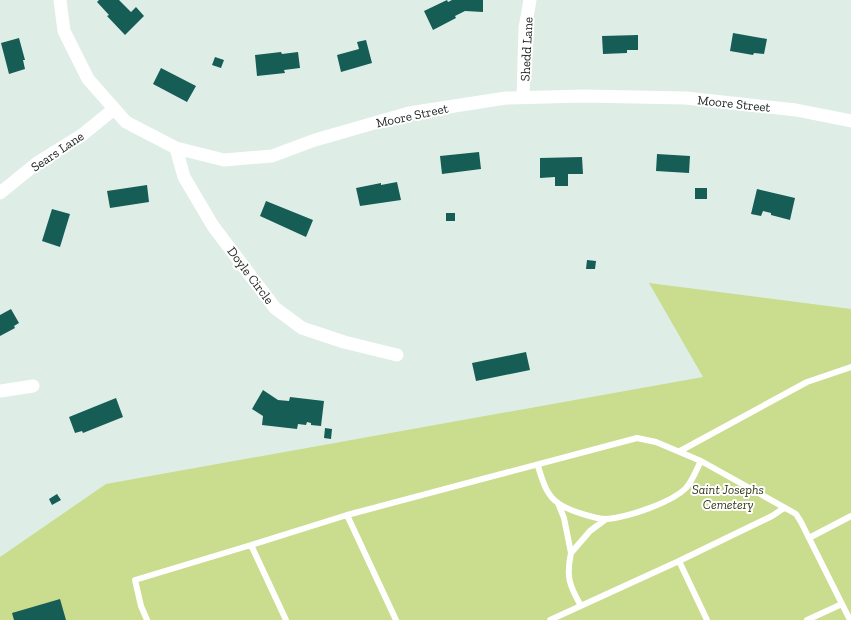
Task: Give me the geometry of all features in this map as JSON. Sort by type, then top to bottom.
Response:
[{"type":"street","name":"Moore Street","points":[[60,0],[64,31],[88,79],[126,122],[176,148],[224,160],[272,156],[315,140],[409,114],[506,98],[584,96],[686,98],[796,110],[851,121]]},
{"type":"street","name":"Shedd Lane","points":[[523,97],[525,28],[530,0]]},
{"type":"street","name":"Sears Lane","points":[[0,193],[37,164],[82,135],[114,109]]},
{"type":"street","name":"Doyle Circle","points":[[176,148],[184,177],[213,226],[275,308],[302,328],[344,342],[397,355]]},
{"type":"street","points":[[0,391],[32,386]]},
{"type":"lane","points":[[680,451],[762,405],[807,382],[851,367]]},
{"type":"lane","points":[[147,620],[140,606],[135,580],[347,514],[538,466],[610,444],[638,438],[656,442],[701,461],[796,514],[810,538],[850,620]]},
{"type":"lane","points":[[571,553],[590,530],[606,519],[642,510],[672,499],[685,488],[693,477],[701,461]]},
{"type":"lane","points":[[538,466],[547,489],[558,503],[564,518],[571,553],[568,567],[568,578],[571,589],[581,606]]},
{"type":"lane","points":[[558,503],[589,516],[606,519]]},
{"type":"lane","points":[[550,620],[678,561],[772,516],[784,508]]},
{"type":"lane","points":[[347,514],[396,620]]},
{"type":"lane","points":[[810,538],[851,516]]},
{"type":"lane","points":[[251,545],[286,620]]},
{"type":"lane","points":[[678,561],[707,620]]},
{"type":"lane","points":[[807,620],[842,604]]},
{"type":"green space","name":"Saint Josephs Cemetery","points":[[649,283],[851,309],[851,620],[0,620],[0,557],[106,484],[703,377]]},
{"type":"building","points":[[99,0],[119,0],[131,12],[136,7],[144,16],[125,35],[107,16],[109,15],[97,2]]},
{"type":"building","points":[[447,0],[448,2],[452,0],[483,0],[483,12],[465,11],[455,16],[456,18],[433,30],[424,11]]},
{"type":"building","points":[[733,33],[767,39],[764,54],[754,53],[753,55],[730,51]]},
{"type":"building","points":[[638,35],[638,50],[627,50],[627,53],[603,54],[602,36]]},
{"type":"building","points":[[19,38],[25,60],[23,60],[25,69],[9,74],[1,43]]},
{"type":"building","points":[[366,40],[372,63],[341,72],[337,55],[359,49],[357,42]]},
{"type":"building","points":[[281,52],[282,54],[298,52],[300,68],[284,70],[285,73],[257,76],[255,55]]},
{"type":"building","points":[[215,57],[224,60],[221,68],[212,65]]},
{"type":"building","points":[[161,68],[196,86],[187,102],[153,84]]},
{"type":"building","points":[[479,152],[481,169],[442,174],[440,156]]},
{"type":"building","points":[[657,154],[690,156],[689,173],[656,171]]},
{"type":"building","points":[[582,157],[583,174],[568,174],[568,186],[555,186],[555,177],[540,178],[540,158]]},
{"type":"building","points":[[397,182],[401,200],[360,206],[356,188],[381,183],[381,185]]},
{"type":"building","points":[[147,185],[149,202],[110,208],[107,191]]},
{"type":"building","points":[[695,188],[707,188],[707,199],[695,199]]},
{"type":"building","points":[[757,189],[795,198],[790,220],[771,215],[771,213],[763,211],[761,216],[751,214]]},
{"type":"building","points":[[266,201],[313,220],[306,237],[260,216]]},
{"type":"building","points":[[52,209],[70,214],[60,247],[42,241]]},
{"type":"building","points":[[446,213],[455,213],[455,221],[446,221]]},
{"type":"building","points":[[587,260],[596,261],[595,269],[586,269]]},
{"type":"building","points":[[11,309],[19,323],[14,326],[15,328],[0,336],[0,315]]},
{"type":"building","points":[[526,352],[530,370],[476,381],[472,363]]},
{"type":"building","points":[[263,390],[278,400],[289,401],[290,397],[324,401],[321,426],[311,425],[311,423],[307,422],[306,425],[298,424],[297,429],[262,425],[263,416],[252,409]]},
{"type":"building","points":[[116,398],[123,417],[83,433],[82,431],[75,433],[69,417]]},
{"type":"building","points":[[325,428],[332,429],[331,439],[324,438]]},
{"type":"building","points":[[57,494],[61,500],[52,505],[49,499]]},
{"type":"building","points":[[60,599],[66,620],[14,620],[12,613]]}]
